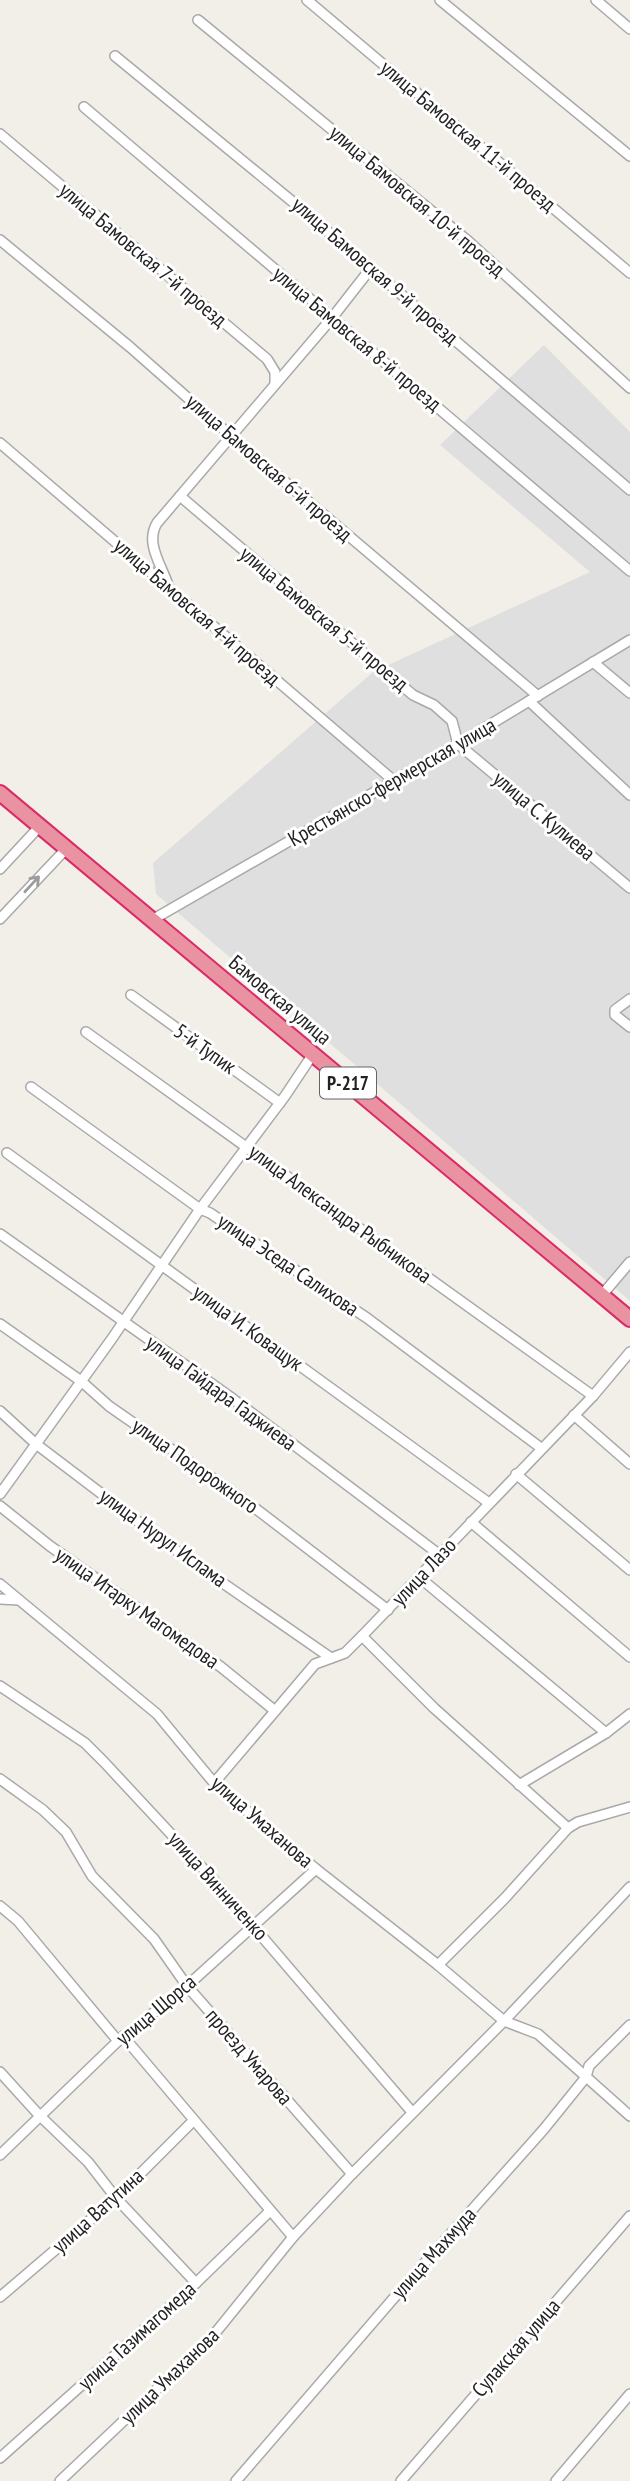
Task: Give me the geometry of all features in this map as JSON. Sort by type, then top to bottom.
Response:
[{"type":"highway","name":"Бамовская улица","points":[[0,793],[630,1319]]},
{"type":"street","name":"улица Бамовская 11-й проезд","points":[[307,0],[630,273]]},
{"type":"street","points":[[440,0],[630,156]]},
{"type":"street","points":[[596,0],[630,29]]},
{"type":"street","name":"улица Бамовская 10-й проезд","points":[[198,20],[468,241],[630,388]]},
{"type":"street","name":"улица Бамовская 9-й проезд","points":[[116,56],[371,268],[630,491]]},
{"type":"street","name":"улица Бамовская 8-й проезд","points":[[84,107],[630,572]]},
{"type":"street","name":"улица Бамовская 7-й проезд","points":[[0,134],[267,359],[275,372],[275,383]]},
{"type":"street","name":"улица Бамовская 6-й проезд","points":[[0,240],[130,347],[533,699],[630,795]]},
{"type":"street","points":[[169,586],[151,540],[152,532],[371,268]]},
{"type":"street","name":"улица Бамовская 4-й проезд","points":[[0,443],[394,781]]},
{"type":"street","name":"улица Бамовская 5-й проезд","points":[[180,496],[413,695],[434,705],[452,721],[458,744]]},
{"type":"street","name":"Крестьянско-фермерская улица","points":[[152,920],[458,744],[630,640]]},
{"type":"street","points":[[593,662],[630,693]]},
{"type":"street","name":"улица С. Кулиева","points":[[458,744],[630,888]]},
{"type":"street","points":[[0,869],[39,827]]},
{"type":"street","points":[[0,919],[65,850]]},
{"type":"street","name":"5-й Тупик","points":[[131,995],[280,1103]]},
{"type":"street","points":[[630,999],[615,1010],[615,1015],[630,1027]]},
{"type":"street","name":"улица Александра Рыбникова","points":[[86,1032],[593,1396]]},
{"type":"street","points":[[0,1494],[123,1323],[200,1209],[280,1103],[313,1054]]},
{"type":"street","name":"улица Эседа Салихова","points":[[31,1087],[200,1209],[210,1213],[367,1318],[541,1448]]},
{"type":"street","name":"улица И. Коващук","points":[[7,1153],[489,1503]]},
{"type":"street","name":"улица Гайдара Гаджиева","points":[[0,1234],[233,1399],[440,1555]]},
{"type":"street","points":[[602,1295],[630,1262]]},
{"type":"street","name":"улица Подорожного","points":[[0,1324],[81,1381],[109,1406],[251,1505],[387,1610]]},
{"type":"street","name":"улица Лазо","points":[[214,1783],[315,1664],[345,1653],[593,1396],[630,1352]]},
{"type":"street","name":"улица Нурул Ислама","points":[[0,1411],[36,1444],[181,1554],[331,1658]]},
{"type":"street","points":[[574,1415],[630,1464]]},
{"type":"street","points":[[516,1474],[630,1570]]},
{"type":"street","name":"улица Итарку Магомедова","points":[[0,1506],[50,1546],[221,1667],[274,1710]]},
{"type":"street","points":[[471,1522],[630,1657]]},
{"type":"street","points":[[419,1577],[606,1733]]},
{"type":"street","name":"улица Умаханова","points":[[0,1584],[157,1714],[214,1783],[504,2021],[538,2034],[630,2116]]},
{"type":"street","points":[[0,1600],[19,1600]]},
{"type":"street","points":[[362,1636],[434,1708],[568,1828]]},
{"type":"street","name":"улица Винниченко","points":[[0,1686],[85,1743],[104,1762],[253,1926],[412,2112]]},
{"type":"street","points":[[519,1784],[606,1733],[630,1714]]},
{"type":"street","name":"проезд Умарова","points":[[0,1779],[43,1810],[66,1832],[92,1876],[154,1939],[187,1986],[352,2174]]},
{"type":"street","points":[[438,1965],[505,1898],[568,1828],[578,1822],[630,1807]]},
{"type":"street","name":"улица Щорса","points":[[0,2155],[120,2038],[187,1986],[316,1869]]},
{"type":"street","name":"улица Умаханова","points":[[60,2481],[212,2337],[293,2237],[412,2112],[504,2021],[630,1886]]},
{"type":"street","points":[[0,1906],[18,1922],[293,2237]]},
{"type":"street","name":"улица Махмуда","points":[[236,2481],[396,2295],[511,2167],[586,2077],[589,2066],[630,2025]]},
{"type":"street","points":[[0,2072],[39,2115],[88,2162],[116,2198],[196,2283]]},
{"type":"street","name":"улица Ватутина","points":[[0,2297],[116,2198],[193,2121]]},
{"type":"street","name":"улица Газимагомеда","points":[[0,2458],[196,2283],[270,2211]]},
{"type":"street","name":"Сулакская улица","points":[[401,2481],[630,2216]]},
{"type":"street","points":[[556,2481],[630,2394]]},
{"type":"shaded area","points":[[544,345],[630,432],[630,1301],[156,894],[153,863],[373,672],[590,572],[440,445]]}]
